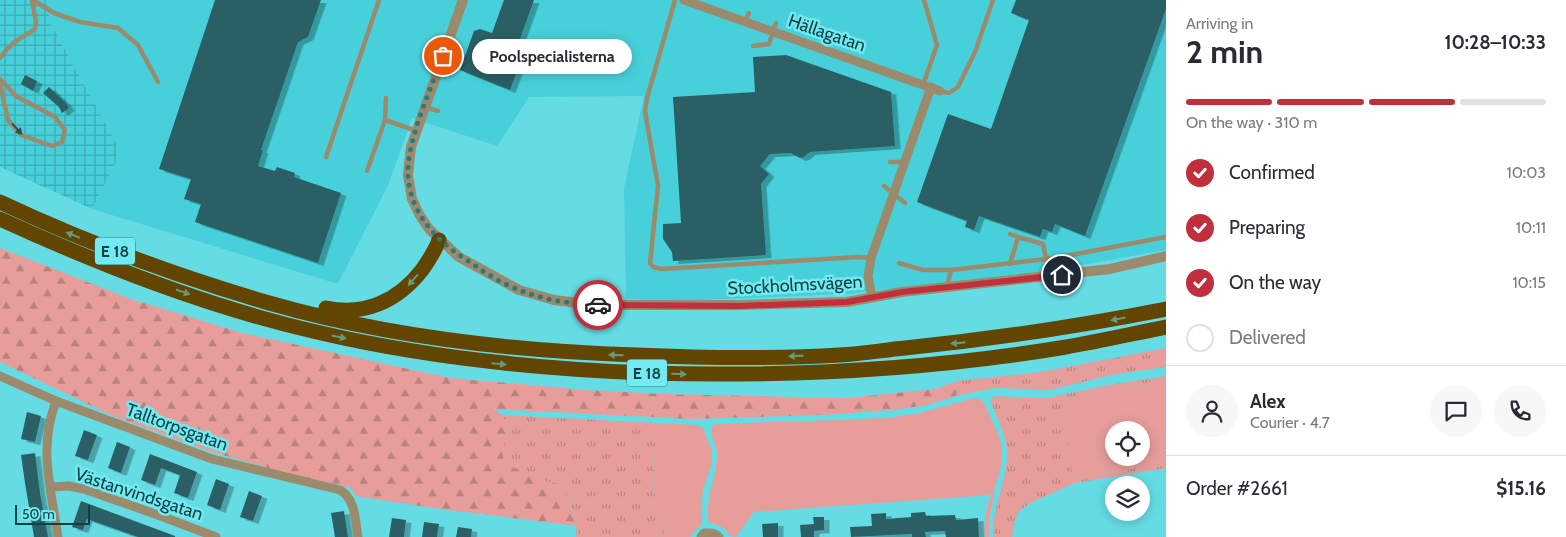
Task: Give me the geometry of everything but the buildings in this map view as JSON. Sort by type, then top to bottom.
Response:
[{"type":"highway","name":"E 18","points":[[0,202],[82,239],[271,304],[415,334],[499,347],[561,353],[728,358],[842,355],[966,342],[1091,324],[1166,309]]},
{"type":"highway","name":"E 18","points":[[0,219],[68,250],[136,276],[236,310],[334,336],[406,351],[490,363],[599,371],[696,374],[798,373],[917,366],[994,357],[1060,348],[1166,327]]},
{"type":"highway","name":"E 18","points":[[218,287],[232,284],[329,309],[364,310],[386,302],[406,288],[436,251],[439,240]]},
{"type":"street","name":"Stockholmsvägen","points":[[463,0],[424,106],[408,160],[408,176],[412,198],[418,214],[439,240],[459,257],[519,290],[576,304],[739,306],[847,302],[947,287],[1110,269],[1166,256]]},
{"type":"street","name":"Hällagatan","points":[[684,0],[712,14],[747,17],[932,88]]},
{"type":"street","points":[[872,297],[868,276],[871,258],[932,88]]},
{"type":"street","name":"Talltorpsgatan","points":[[0,376],[56,401],[212,459],[340,490],[347,495],[352,505],[358,537]]},
{"type":"street","points":[[56,401],[50,422],[46,466],[58,537]]},
{"type":"street","name":"Västanvindsgatan","points":[[51,487],[69,486],[84,489],[216,537]]},
{"type":"street","points":[[701,537],[704,533],[715,533],[719,537]]},
{"type":"lane","points":[[0,58],[17,39],[35,29],[33,0]]},
{"type":"lane","points":[[33,0],[54,13],[80,22],[118,28],[138,45],[158,82]]},
{"type":"lane","points":[[326,157],[379,0]]},
{"type":"lane","points":[[675,0],[647,98],[646,111],[658,186],[658,206],[650,263],[653,267],[662,269],[858,257],[871,258]]},
{"type":"lane","points":[[924,0],[937,45],[932,88],[949,93],[958,87],[975,52],[993,0]]},
{"type":"lane","points":[[753,46],[769,44],[775,27]]},
{"type":"lane","points":[[0,80],[16,96],[54,117],[65,130],[62,142],[52,146],[21,135],[8,120],[0,84]]},
{"type":"lane","points":[[367,171],[385,120],[386,98]]},
{"type":"lane","points":[[424,106],[438,111]]},
{"type":"lane","points":[[385,120],[416,130]]},
{"type":"lane","points":[[890,162],[905,162]]},
{"type":"lane","points":[[884,186],[905,203]]},
{"type":"lane","points":[[871,230],[881,230]]},
{"type":"lane","points":[[1010,234],[1043,244],[1046,259]]},
{"type":"lane","points":[[1010,264],[1018,237]]},
{"type":"lane","points":[[899,263],[923,270],[951,270],[1046,259],[1166,237]]},
{"type":"lane","points":[[947,287],[951,270]]},
{"type":"shaded area","points":[[0,0],[47,0],[50,22],[116,143],[117,160],[92,209],[0,167]]},
{"type":"shaded area","points":[[47,0],[1166,0],[1166,250],[1054,270],[848,294],[678,301],[626,299],[624,188],[644,96],[529,97],[497,146],[412,118],[389,183],[338,284],[92,209],[117,160],[116,143],[50,22]]},
{"type":"green space","points":[[0,248],[131,299],[242,333],[450,378],[586,390],[663,394],[847,398],[935,389],[958,381],[956,396],[927,405],[893,410],[821,415],[691,419],[494,409],[502,415],[509,428],[503,448],[503,460],[510,467],[529,472],[544,481],[560,484],[568,498],[578,526],[440,509],[355,496],[349,487],[293,475],[209,451],[115,417],[0,362]]},
{"type":"green space","points":[[1166,348],[1166,367],[1116,374],[1049,390],[994,388],[956,396],[958,381],[1041,372]]},
{"type":"green space","points":[[1166,376],[1166,379],[1061,399],[1073,478],[1166,463],[1166,468],[1117,476],[1105,476],[1105,478],[1075,483],[1030,503],[1019,511],[1015,519],[1012,537],[994,537],[994,516],[1007,464],[1007,447],[1004,434],[992,405],[991,401],[994,396],[1047,398],[1109,385]]},
{"type":"green space","points":[[1166,379],[1166,463],[1150,466],[1150,421],[1105,421],[1105,466],[1147,466],[1073,478],[1061,399]]},
{"type":"green space","points":[[975,398],[981,400],[986,406],[999,436],[1001,446],[1001,468],[990,495],[754,512],[736,537],[730,536],[721,526],[709,523],[708,505],[717,457],[711,430],[712,426],[717,424],[888,418],[920,413]]},
{"type":"green space","points":[[502,415],[656,423],[654,480],[656,509],[665,534],[656,537],[576,537],[575,516],[560,484],[544,481],[529,472],[510,467],[503,460],[503,448],[509,428]]},
{"type":"green space","points":[[656,423],[697,425],[703,428],[712,451],[712,463],[703,490],[702,524],[692,533],[691,537],[656,537],[665,534],[656,509],[654,465]]},
{"type":"green space","points":[[996,486],[989,519],[989,537],[985,537],[986,511]]},
{"type":"way so far","points":[[443,56],[424,106],[408,160],[408,176],[412,198],[418,214],[439,240],[459,257],[519,290],[554,300],[598,305]]},
{"type":"place","name":"Poolspecialisterna","points":[[443,56]]},
{"type":"route","points":[[598,305],[739,306],[847,302],[902,292],[1062,275]]}]
